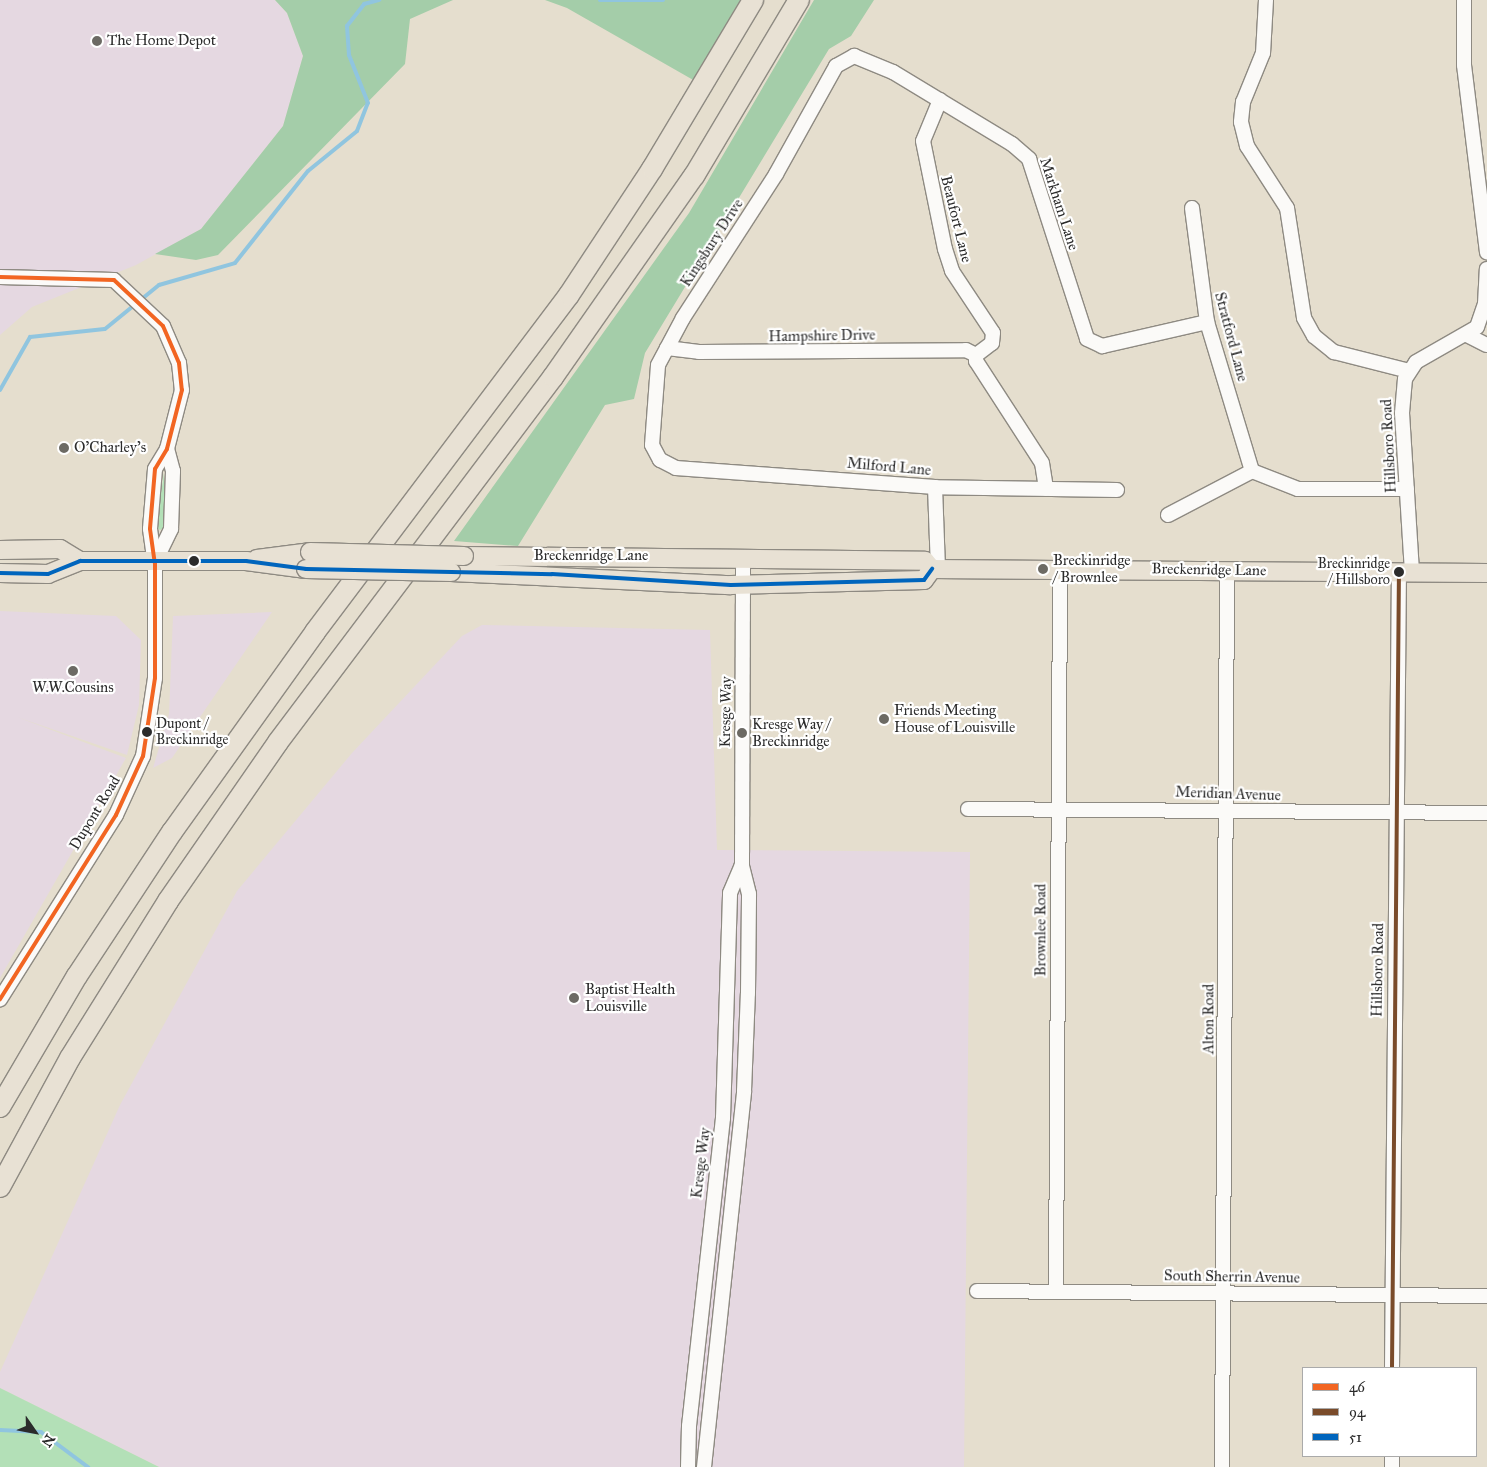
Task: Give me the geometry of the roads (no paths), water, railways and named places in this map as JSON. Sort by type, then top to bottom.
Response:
[{"type":"highway","points":[[0,1107],[78,976],[172,832],[315,632],[569,295],[652,169],[753,0]]},
{"type":"highway","points":[[0,1187],[70,1058],[168,901],[278,742],[553,376],[694,176],[800,0]]},
{"type":"main road","name":"Breckenridge Lane","points":[[0,550],[60,549],[80,561]]},
{"type":"main road","name":"Breckenridge Lane","points":[[0,573],[48,574],[80,561],[155,563],[246,561],[310,552],[464,556],[925,561],[935,569],[1487,573]]},
{"type":"main road","name":"Breckenridge Lane","points":[[246,561],[306,570],[451,572],[743,584],[924,580],[935,569]]},
{"type":"street","points":[[1266,0],[1263,53],[1243,102],[1241,122],[1247,146],[1287,208],[1304,318],[1314,336],[1334,352],[1409,371],[1424,356],[1467,335],[1481,318],[1487,269]]},
{"type":"street","points":[[1464,0],[1464,65],[1481,146],[1487,253]]},
{"type":"street","name":"Markham Lane","points":[[847,58],[861,57],[940,100],[1012,144],[1028,159],[1087,339],[1102,346],[1207,322]]},
{"type":"street","name":"Kingsbury Drive","points":[[660,460],[652,438],[658,365],[776,174],[836,66],[847,58]]},
{"type":"street","name":"Beaufort Lane","points":[[940,100],[924,135],[924,154],[952,271],[993,333],[992,343],[976,355]]},
{"type":"street","name":"Stratford Lane","points":[[1192,208],[1207,322],[1252,471]]},
{"type":"street","name":"Dupont Road","points":[[0,277],[95,277],[122,285],[163,326],[182,376],[182,400],[167,449],[155,470],[150,529],[155,563],[155,678],[143,756],[116,815],[0,999]]},
{"type":"street","points":[[1467,335],[1487,345]]},
{"type":"street","name":"Hampshire Drive","points":[[667,348],[699,352],[966,350],[976,355]]},
{"type":"street","points":[[976,355],[979,368],[1047,472],[1046,489]]},
{"type":"street","name":"Hillsboro Road","points":[[1392,1367],[1395,812],[1407,489],[1402,414],[1409,371]]},
{"type":"street","points":[[155,563],[171,529],[173,470],[167,449]]},
{"type":"street","name":"Milford Lane","points":[[660,460],[676,468],[935,487],[1117,490]]},
{"type":"street","points":[[1168,515],[1252,471],[1298,489],[1407,489]]},
{"type":"street","points":[[935,487],[935,569]]},
{"type":"street","name":"Kresge Way","points":[[704,1467],[744,1090],[749,894],[742,865],[743,560]]},
{"type":"street","name":"Brownlee Road","points":[[1056,1292],[1060,569]]},
{"type":"street","name":"Alton Road","points":[[1222,1467],[1227,570]]},
{"type":"street","name":"Meridian Avenue","points":[[968,809],[1058,807],[1227,811],[1487,813]]},
{"type":"street","name":"Kresge Way","points":[[688,1467],[689,1426],[723,1118],[730,893],[742,865]]},
{"type":"street","name":"South Sherrin Avenue","points":[[977,1291],[1487,1296]]},
{"type":"waterway","points":[[0,390],[30,337],[105,329],[159,285],[235,263],[308,171],[357,131],[368,103],[349,55],[347,26],[364,4],[379,0]]},
{"type":"waterway","points":[[600,0],[663,0]]},
{"type":"waterway","points":[[0,1430],[41,1432],[88,1467]]},
{"type":"place","name":"The Home Depot","points":[[97,41]]},
{"type":"place","name":"O'Charley's","points":[[64,448]]},
{"type":"place","name":"Breckinridge / Brownlee","points":[[1043,569]]},
{"type":"place","name":"Breckinridge / Hillsboro","points":[[1399,572]]},
{"type":"place","name":"W.W.Cousins","points":[[73,671]]},
{"type":"place","name":"Friends Meeting House of Louisville","points":[[884,719]]},
{"type":"place","name":"Dupont / Breckinridge","points":[[147,732]]},
{"type":"place","name":"Kresge Way / Breckinridge","points":[[742,733]]},
{"type":"place","name":"Baptist Health Louisville","points":[[574,998]]}]
